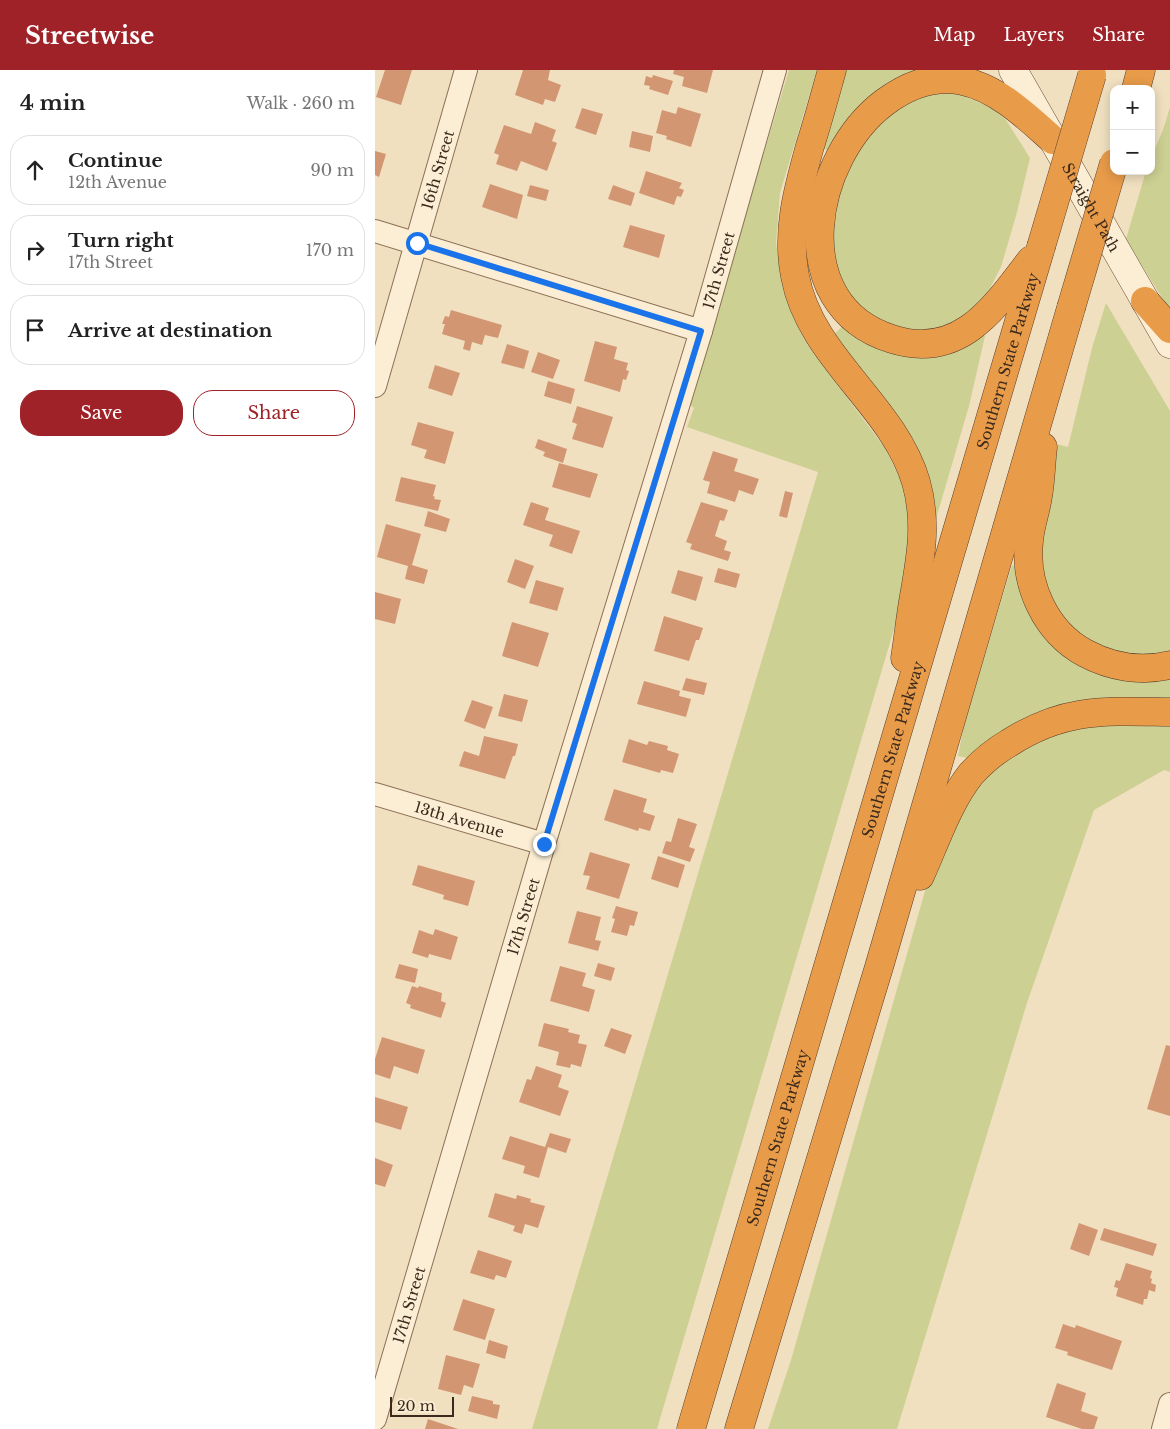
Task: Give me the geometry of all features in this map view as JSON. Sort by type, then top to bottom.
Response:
[{"type":"highway","points":[[832,70],[798,190],[792,221],[793,262],[798,292],[809,319],[826,346],[900,445],[911,469],[920,500],[923,530],[921,562],[913,601],[893,748]]},
{"type":"highway","points":[[1137,85],[1141,70]]},
{"type":"highway","name":"Southern State Parkway","points":[[691,1429],[1093,72]]},
{"type":"highway","points":[[1041,247],[992,309],[973,328],[956,337],[923,344],[881,336],[859,323],[841,305],[831,288],[823,267],[821,221],[823,204],[832,174],[842,152],[856,130],[893,96],[920,83],[948,79],[980,86],[1011,105],[1053,140]]},
{"type":"highway","points":[[739,1429],[879,967],[1110,175]]},
{"type":"highway","points":[[1145,301],[1170,329]]},
{"type":"highway","points":[[1048,386],[1038,497],[1028,542],[1029,570],[1038,601],[1059,634],[1092,657],[1106,663],[1136,668],[1170,665]]},
{"type":"highway","points":[[879,967],[950,810],[971,775],[980,766],[1001,748],[1023,734],[1061,718],[1104,711],[1170,712]]},
{"type":"main road","name":"Straight Path","points":[[1013,70],[1170,344]]},
{"type":"street","name":"16th Street","points":[[375,386],[466,70]]},
{"type":"street","name":"17th Street","points":[[375,1419],[384,1359],[701,331],[775,70]]},
{"type":"street","points":[[375,231],[701,331]]},
{"type":"street","name":"13th Avenue","points":[[375,794],[544,844]]},
{"type":"street","points":[[1163,1429],[1170,1404]]},
{"type":"green space","points":[[789,70],[817,70],[780,193],[776,243],[784,293],[807,344],[885,448],[907,493],[912,538],[905,592],[657,1429],[532,1429],[818,472],[687,427],[694,408],[688,403]]},
{"type":"green space","points":[[837,70],[929,70],[878,91],[843,126],[827,150],[815,146]]},
{"type":"green space","points":[[966,90],[966,97],[994,109],[1006,120],[1030,158],[1001,267],[982,304],[950,326],[909,334],[868,320],[839,290],[829,255],[832,194],[861,138],[908,96]]},
{"type":"green space","points":[[1170,107],[1170,311],[1126,239],[1145,175],[1155,175],[1155,149]]},
{"type":"green space","points":[[1106,303],[1170,411],[1170,651],[1133,656],[1095,649],[1044,601],[1033,532],[1057,444],[1068,447],[1092,348]]},
{"type":"green space","points":[[844,325],[883,347],[980,333],[985,336],[969,406],[931,536],[925,497],[829,339]]},
{"type":"green space","points":[[1012,565],[1018,568],[1037,625],[1170,674],[1170,701],[1082,700],[1034,713],[992,737],[967,758],[958,756],[964,725]]},
{"type":"green space","points":[[1084,722],[1170,722],[1170,772],[1164,770],[1094,810],[1027,1003],[897,1429],[768,1429],[791,1360],[941,835],[996,761]]},
{"type":"building","points":[[385,70],[412,70],[401,105],[376,97]]},
{"type":"building","points":[[523,70],[550,70],[548,80],[561,85],[555,102],[545,99],[543,105],[515,95]]},
{"type":"building","points":[[674,70],[713,70],[707,93],[682,86],[684,77],[673,74]]},
{"type":"building","points":[[653,75],[673,81],[668,95],[649,89],[650,86],[644,85],[646,76],[652,78]]},
{"type":"building","points":[[678,107],[701,114],[691,147],[666,139],[667,136],[656,133],[662,110],[676,114]]},
{"type":"building","points":[[582,108],[603,114],[596,135],[575,128]]},
{"type":"building","points":[[535,122],[556,130],[552,141],[557,143],[547,171],[521,161],[517,171],[496,164],[499,155],[494,153],[504,125],[531,134]]},
{"type":"building","points":[[632,131],[653,136],[650,152],[629,147]]},
{"type":"building","points":[[375,151],[386,154],[379,177],[375,175]]},
{"type":"building","points":[[646,171],[682,183],[679,188],[684,190],[681,197],[677,196],[674,205],[639,193]]},
{"type":"building","points":[[490,184],[523,195],[517,219],[482,207]]},
{"type":"building","points":[[530,185],[549,190],[546,201],[527,196]]},
{"type":"building","points":[[613,185],[635,193],[631,206],[608,199]]},
{"type":"building","points":[[630,225],[665,235],[659,258],[623,247]]},
{"type":"building","points":[[451,310],[502,325],[498,338],[485,335],[482,345],[472,342],[470,351],[463,349],[465,341],[442,334],[445,324],[442,324],[445,316],[449,317]]},
{"type":"building","points":[[595,341],[617,347],[614,359],[628,363],[626,370],[629,371],[626,380],[623,379],[620,392],[584,381]]},
{"type":"building","points":[[507,344],[529,351],[524,369],[501,363]]},
{"type":"building","points":[[538,352],[560,360],[553,379],[531,372]]},
{"type":"building","points":[[435,365],[460,373],[452,396],[428,388]]},
{"type":"building","points":[[548,381],[575,389],[571,404],[544,396]]},
{"type":"building","points":[[577,406],[613,417],[603,448],[572,439],[577,424],[572,422]]},
{"type":"building","points":[[418,422],[454,432],[445,464],[424,458],[427,450],[411,445]]},
{"type":"building","points":[[538,439],[567,449],[563,463],[543,456],[545,452],[535,448]]},
{"type":"building","points":[[713,451],[738,459],[734,471],[759,479],[753,495],[739,490],[735,502],[707,493],[710,482],[703,480]]},
{"type":"building","points":[[559,463],[598,474],[590,498],[552,487]]},
{"type":"building","points":[[401,477],[436,485],[434,499],[441,500],[438,511],[395,501]]},
{"type":"building","points":[[785,491],[793,493],[787,518],[779,516]]},
{"type":"building","points":[[531,502],[549,508],[545,520],[580,531],[572,554],[549,546],[553,535],[523,525]]},
{"type":"building","points":[[701,502],[728,510],[724,521],[720,520],[715,536],[727,541],[724,550],[731,552],[728,561],[690,549],[692,544],[686,542]]},
{"type":"building","points":[[428,511],[450,519],[446,532],[424,526]]},
{"type":"building","points":[[386,524],[421,534],[412,565],[428,570],[424,584],[405,579],[408,566],[377,557]]},
{"type":"building","points":[[515,559],[534,566],[525,589],[507,582]]},
{"type":"building","points":[[718,568],[740,574],[736,588],[714,582]]},
{"type":"building","points":[[678,570],[703,577],[696,601],[671,593]]},
{"type":"building","points":[[536,580],[564,588],[557,611],[529,603]]},
{"type":"building","points":[[375,592],[401,599],[395,624],[375,619]]},
{"type":"building","points":[[664,616],[703,628],[699,640],[696,640],[689,661],[654,651]]},
{"type":"building","points":[[512,622],[549,633],[538,667],[502,656]]},
{"type":"building","points":[[686,678],[707,683],[704,695],[682,690]]},
{"type":"building","points":[[644,681],[680,691],[679,696],[691,699],[686,717],[637,704]]},
{"type":"building","points":[[504,694],[528,700],[522,722],[498,716]]},
{"type":"building","points":[[472,700],[493,707],[485,729],[464,721]]},
{"type":"building","points":[[484,736],[518,744],[505,779],[459,766],[464,751],[479,756]]},
{"type":"building","points":[[629,739],[647,745],[649,741],[668,746],[667,750],[679,754],[673,773],[661,770],[660,773],[622,762]]},
{"type":"building","points":[[614,789],[647,799],[643,812],[655,816],[650,831],[639,828],[638,831],[604,820]]},
{"type":"building","points":[[678,818],[697,824],[689,847],[695,849],[690,862],[662,853],[666,841],[671,842]]},
{"type":"building","points":[[590,852],[630,864],[619,899],[586,889],[590,876],[583,875]]},
{"type":"building","points":[[658,856],[685,865],[678,888],[651,879]]},
{"type":"building","points":[[418,865],[475,881],[468,906],[443,899],[444,895],[412,885]]},
{"type":"building","points":[[616,906],[638,912],[634,926],[630,925],[627,936],[611,932],[615,919],[612,918]]},
{"type":"building","points":[[577,911],[601,917],[595,940],[601,941],[598,951],[568,943]]},
{"type":"building","points":[[435,929],[458,937],[451,960],[429,954],[428,958],[412,953],[419,930],[433,935]]},
{"type":"building","points":[[598,963],[615,968],[611,981],[594,976]]},
{"type":"building","points":[[399,964],[418,969],[415,983],[395,978]]},
{"type":"building","points":[[560,966],[586,973],[582,986],[595,990],[589,1012],[550,1001]]},
{"type":"building","points":[[412,986],[418,988],[419,986],[442,993],[441,1001],[446,1003],[441,1018],[410,1008],[411,1005],[406,1003]]},
{"type":"building","points":[[544,1023],[569,1029],[568,1032],[580,1035],[578,1043],[587,1045],[581,1067],[571,1064],[570,1068],[556,1065],[559,1052],[538,1046]]},
{"type":"building","points":[[611,1028],[632,1035],[625,1054],[604,1046]]},
{"type":"building","points":[[382,1037],[425,1050],[418,1074],[394,1066],[390,1079],[375,1074],[375,1059]]},
{"type":"building","points":[[1166,1045],[1170,1046],[1170,1116],[1147,1109]]},
{"type":"building","points":[[536,1066],[562,1075],[558,1087],[569,1091],[560,1116],[519,1102],[527,1079],[531,1080]]},
{"type":"building","points":[[375,1097],[408,1107],[401,1130],[375,1122]]},
{"type":"building","points":[[550,1133],[571,1139],[566,1153],[548,1147],[539,1178],[523,1173],[525,1166],[502,1159],[510,1136],[545,1147]]},
{"type":"building","points":[[375,1158],[393,1165],[385,1187],[375,1184]]},
{"type":"building","points":[[495,1193],[516,1199],[517,1195],[531,1199],[530,1202],[545,1206],[538,1228],[525,1224],[522,1234],[513,1231],[515,1226],[488,1217]]},
{"type":"building","points":[[1079,1223],[1098,1230],[1089,1256],[1070,1249]]},
{"type":"building","points":[[1104,1228],[1157,1244],[1153,1256],[1100,1240]]},
{"type":"building","points":[[478,1250],[512,1261],[506,1278],[496,1275],[494,1280],[470,1273]]},
{"type":"building","points":[[1126,1263],[1152,1271],[1150,1278],[1152,1279],[1151,1283],[1156,1285],[1155,1292],[1149,1290],[1143,1305],[1116,1296],[1118,1288],[1114,1287],[1116,1280],[1120,1281]]},
{"type":"building","points":[[463,1299],[495,1309],[485,1340],[453,1330]]},
{"type":"building","points":[[1063,1324],[1075,1328],[1076,1325],[1122,1341],[1112,1370],[1067,1355],[1068,1352],[1055,1348]]},
{"type":"building","points":[[489,1340],[508,1346],[505,1359],[486,1353]]},
{"type":"building","points":[[446,1355],[480,1364],[473,1388],[464,1385],[461,1395],[438,1389]]},
{"type":"building","points":[[1057,1383],[1086,1393],[1081,1411],[1098,1417],[1094,1429],[1082,1429],[1046,1417]]},
{"type":"building","points":[[472,1396],[493,1401],[493,1404],[500,1405],[497,1419],[468,1411]]},
{"type":"building","points":[[428,1419],[458,1429],[425,1429]]},
{"type":"route","points":[[417,243],[701,331],[544,844]]}]
